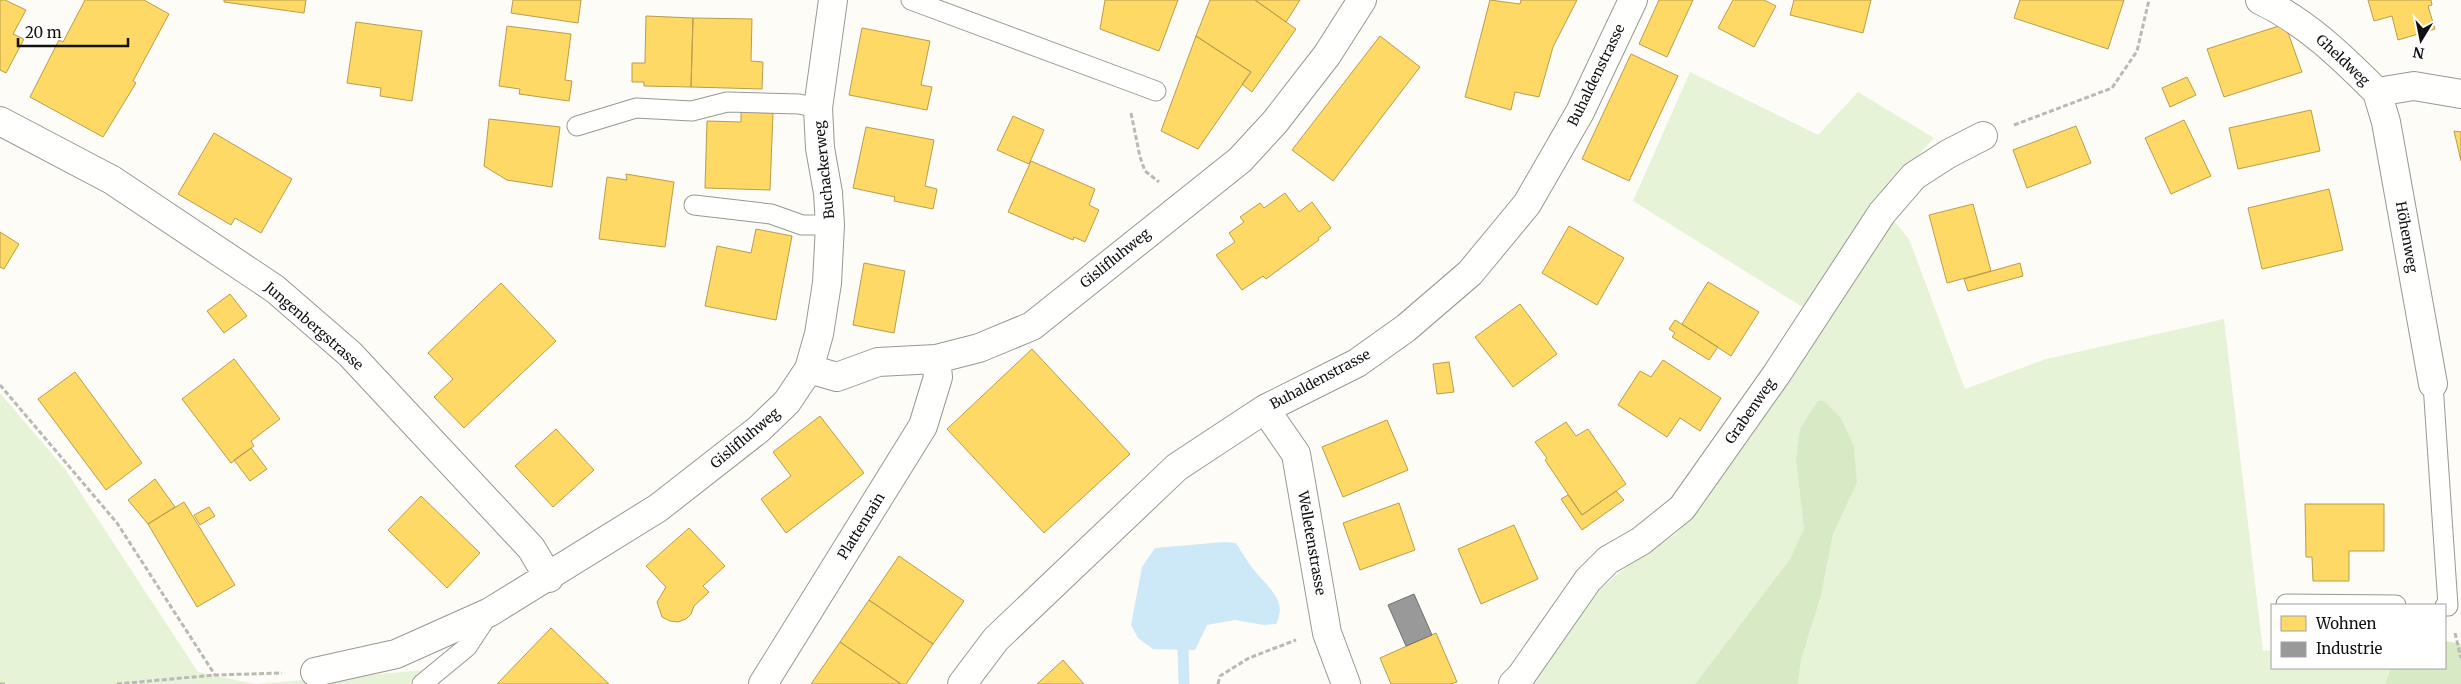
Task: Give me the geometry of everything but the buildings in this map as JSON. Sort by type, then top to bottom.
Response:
[{"type":"street","name":"Buchackerweg","points":[[809,369],[819,334],[826,283],[830,225],[828,193],[820,148],[818,108],[833,0]]},
{"type":"street","name":"Gislifluhweg","points":[[315,672],[396,654],[490,612],[549,578],[658,508],[759,429],[787,402],[809,369],[837,377],[878,362],[936,360],[979,348],[1032,326],[1151,229],[1209,186],[1240,160],[1276,122],[1327,55],[1362,0]]},
{"type":"street","name":"Buhaldenstrasse","points":[[973,680],[996,639],[1177,467],[1265,409],[1358,363],[1406,328],[1470,273],[1527,204],[1580,112],[1633,0]]},
{"type":"street","name":"Gheldweg","points":[[2260,0],[2279,9],[2305,26],[2339,54],[2377,92],[2414,86],[2461,94]]},
{"type":"street","name":"Höhenweg","points":[[2377,92],[2386,122],[2433,384]]},
{"type":"street","name":"Jungenbergstrasse","points":[[0,120],[112,180],[275,289],[350,354],[531,548],[549,578]]},
{"type":"street","name":"Grabenweg","points":[[1512,684],[1521,676],[1588,580],[1608,560],[1641,541],[1682,508],[1776,375],[1882,213],[1914,176],[1948,154],[1983,136]]},
{"type":"street","name":"Plattenrain","points":[[763,684],[923,426],[938,377],[936,360]]},
{"type":"street","name":"Welletenstrasse","points":[[1265,409],[1296,454],[1327,634],[1346,684]]},
{"type":"lane","points":[[911,0],[1156,91]]},
{"type":"lane","points":[[577,126],[636,108],[692,111],[727,102],[799,104],[818,108]]},
{"type":"lane","points":[[694,205],[771,214],[802,225],[830,225]]},
{"type":"lane","points":[[2433,384],[2448,606],[2446,606]]},
{"type":"lane","points":[[422,684],[468,648],[490,612]]},
{"type":"path","points":[[1983,136],[2112,88],[2136,51],[2149,0]]},
{"type":"path","points":[[1127,79],[1123,90],[1130,106],[1140,157],[1145,172],[1163,185]]},
{"type":"path","points":[[0,384],[117,523],[215,675]]},
{"type":"path","points":[[1218,684],[1220,676],[1249,658],[1295,640],[1327,634]]},
{"type":"path","points":[[117,684],[215,675],[315,672]]},
{"type":"path","points":[[0,684],[7,684]]},
{"type":"green space","points":[[1690,72],[1818,135],[1858,92],[1934,138],[1881,197],[1894,221],[1909,239],[1965,389],[2046,359],[2224,319],[2263,651],[2271,650],[2271,669],[2391,669],[2385,684],[1798,684],[1801,660],[1821,596],[1833,534],[1857,483],[1796,461],[1804,529],[1790,559],[1695,684],[1528,684],[1601,588],[1637,558],[1675,535],[1696,511],[1825,321],[1633,201]]},
{"type":"green space","points":[[0,393],[65,469],[198,672],[255,684],[0,684]]},
{"type":"green space","points":[[1818,401],[1824,401],[1841,418],[1854,447],[1857,483],[1833,534],[1821,596],[1801,660],[1798,684],[1695,684],[1790,559],[1804,529],[1796,461],[1800,428]]},
{"type":"green space","points":[[2446,641],[2461,644],[2461,684],[2385,684],[2391,669],[2446,669]]},
{"type":"green space","points":[[427,670],[409,684],[255,684]]},
{"type":"water","points":[[1224,542],[1236,543],[1273,592],[1280,610],[1276,624],[1264,625],[1235,620],[1207,625],[1195,650],[1153,649],[1138,638],[1131,625],[1142,567],[1155,548]]},
{"type":"waterway","points":[[1183,649],[1184,684]]}]
